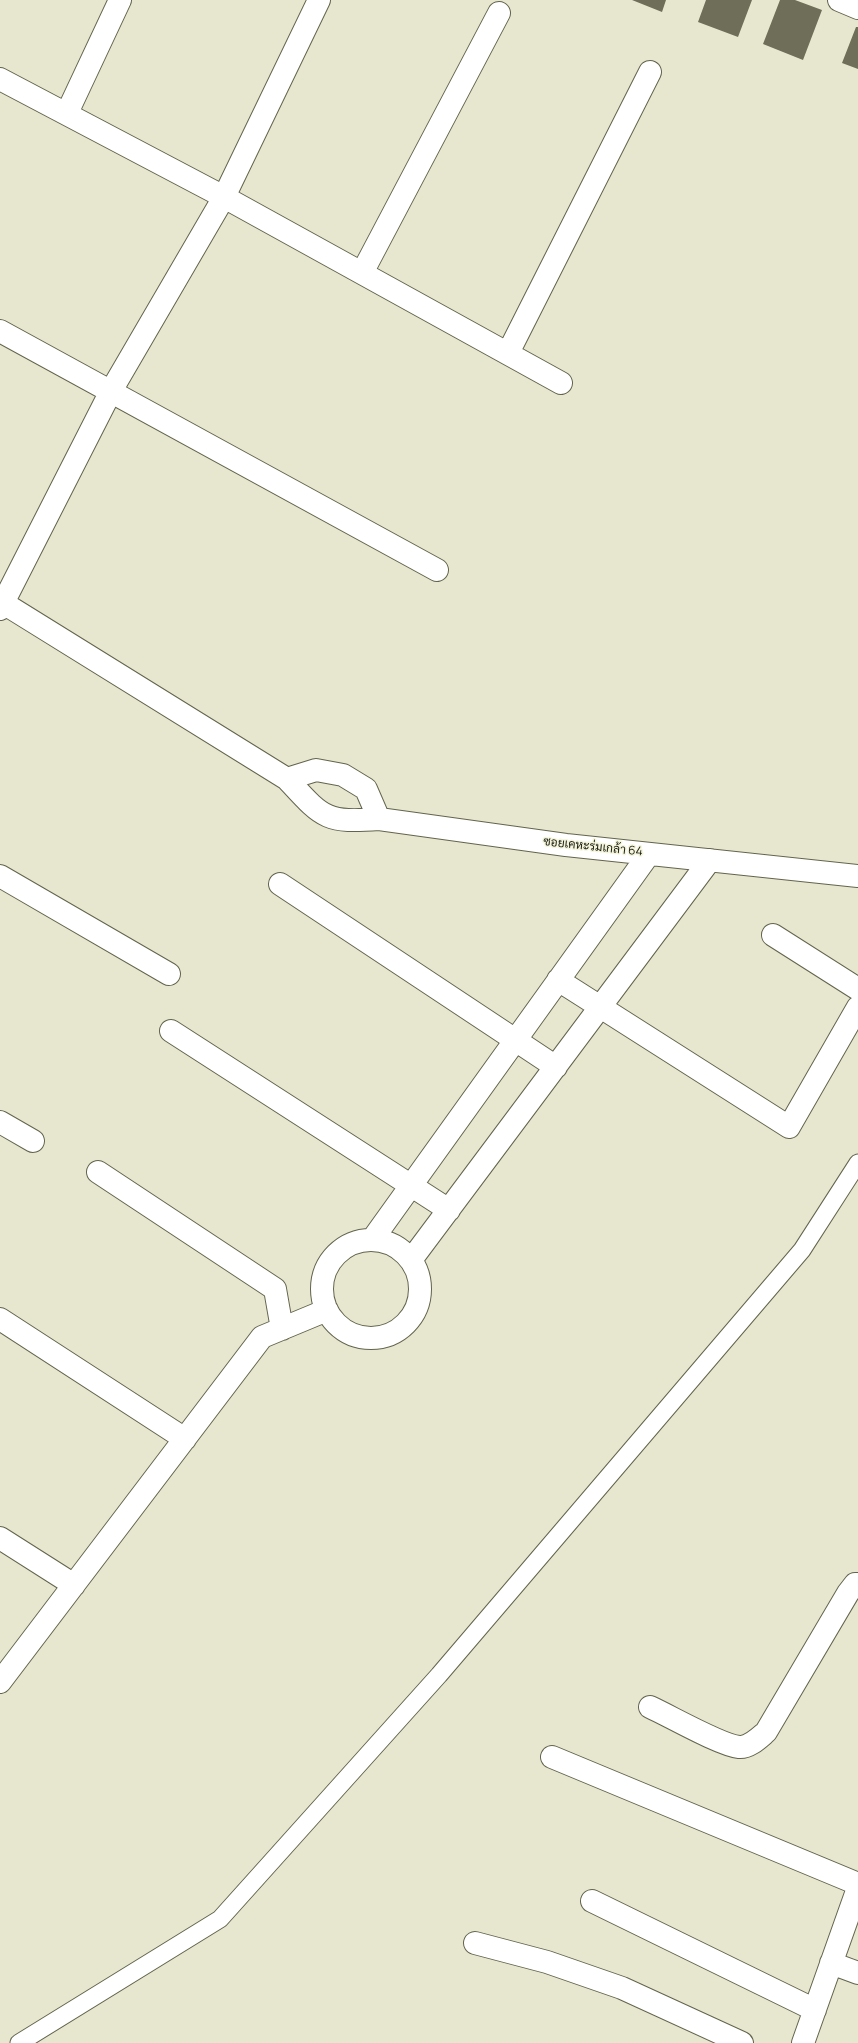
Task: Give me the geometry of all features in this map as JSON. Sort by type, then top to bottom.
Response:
[{"type":"street","points":[[67,113],[120,0]]},
{"type":"street","points":[[319,0],[224,197],[111,391],[1,605],[287,779],[316,770],[343,775],[366,789],[379,819]]},
{"type":"street","points":[[839,0],[858,8]]},
{"type":"street","points":[[362,273],[499,13]]},
{"type":"street","points":[[508,354],[650,72]]},
{"type":"street","points":[[0,79],[224,197],[561,384]]},
{"type":"street","points":[[0,331],[436,570]]},
{"type":"street","name":"ซอยเคหะร่มเกล้า 64","points":[[287,779],[314,808],[329,818],[348,821],[379,819],[566,845],[858,876]]},
{"type":"street","points":[[372,1240],[649,854]]},
{"type":"street","points":[[411,1260],[710,860]]},
{"type":"street","points":[[0,876],[169,974]]},
{"type":"street","points":[[280,884],[556,1067]]},
{"type":"street","points":[[773,935],[858,989]]},
{"type":"street","points":[[558,980],[789,1127],[858,1007]]},
{"type":"street","points":[[171,1031],[449,1210]]},
{"type":"street","points":[[0,1122],[34,1141]]},
{"type":"street","points":[[98,1172],[275,1289],[282,1329]]},
{"type":"street","points":[[372,1240],[387,1242],[401,1250],[411,1260],[419,1276],[421,1293],[417,1309],[407,1324],[393,1334],[377,1338],[360,1338],[344,1330],[331,1318],[324,1303],[322,1288],[324,1273],[332,1259],[343,1249],[357,1242],[372,1240]]},
{"type":"street","points":[[0,1682],[262,1337],[327,1310]]},
{"type":"street","points":[[0,1319],[185,1438]]},
{"type":"street","points":[[0,1538],[74,1585]]},
{"type":"street","points":[[650,1706],[724,1742],[740,1747],[753,1743],[766,1732],[848,1593],[854,1584],[858,1584]]},
{"type":"street","points":[[552,1757],[858,1884]]},
{"type":"street","points":[[803,2043],[858,1888]]},
{"type":"street","points":[[592,1901],[815,2010]]},
{"type":"street","points":[[475,1943],[547,1962],[622,1988],[742,2043]]},
{"type":"street","points":[[831,1963],[858,1974]]},
{"type":"lane","points":[[19,2043],[220,1919],[439,1675],[802,1250],[858,1163]]},
{"type":"building","points":[[632,0],[666,0],[662,12]]},
{"type":"building","points":[[706,0],[752,0],[738,37],[698,22]]},
{"type":"building","points":[[780,0],[795,0],[822,10],[803,60],[763,44]]},
{"type":"building","points":[[856,27],[858,27],[858,69],[842,63]]}]
